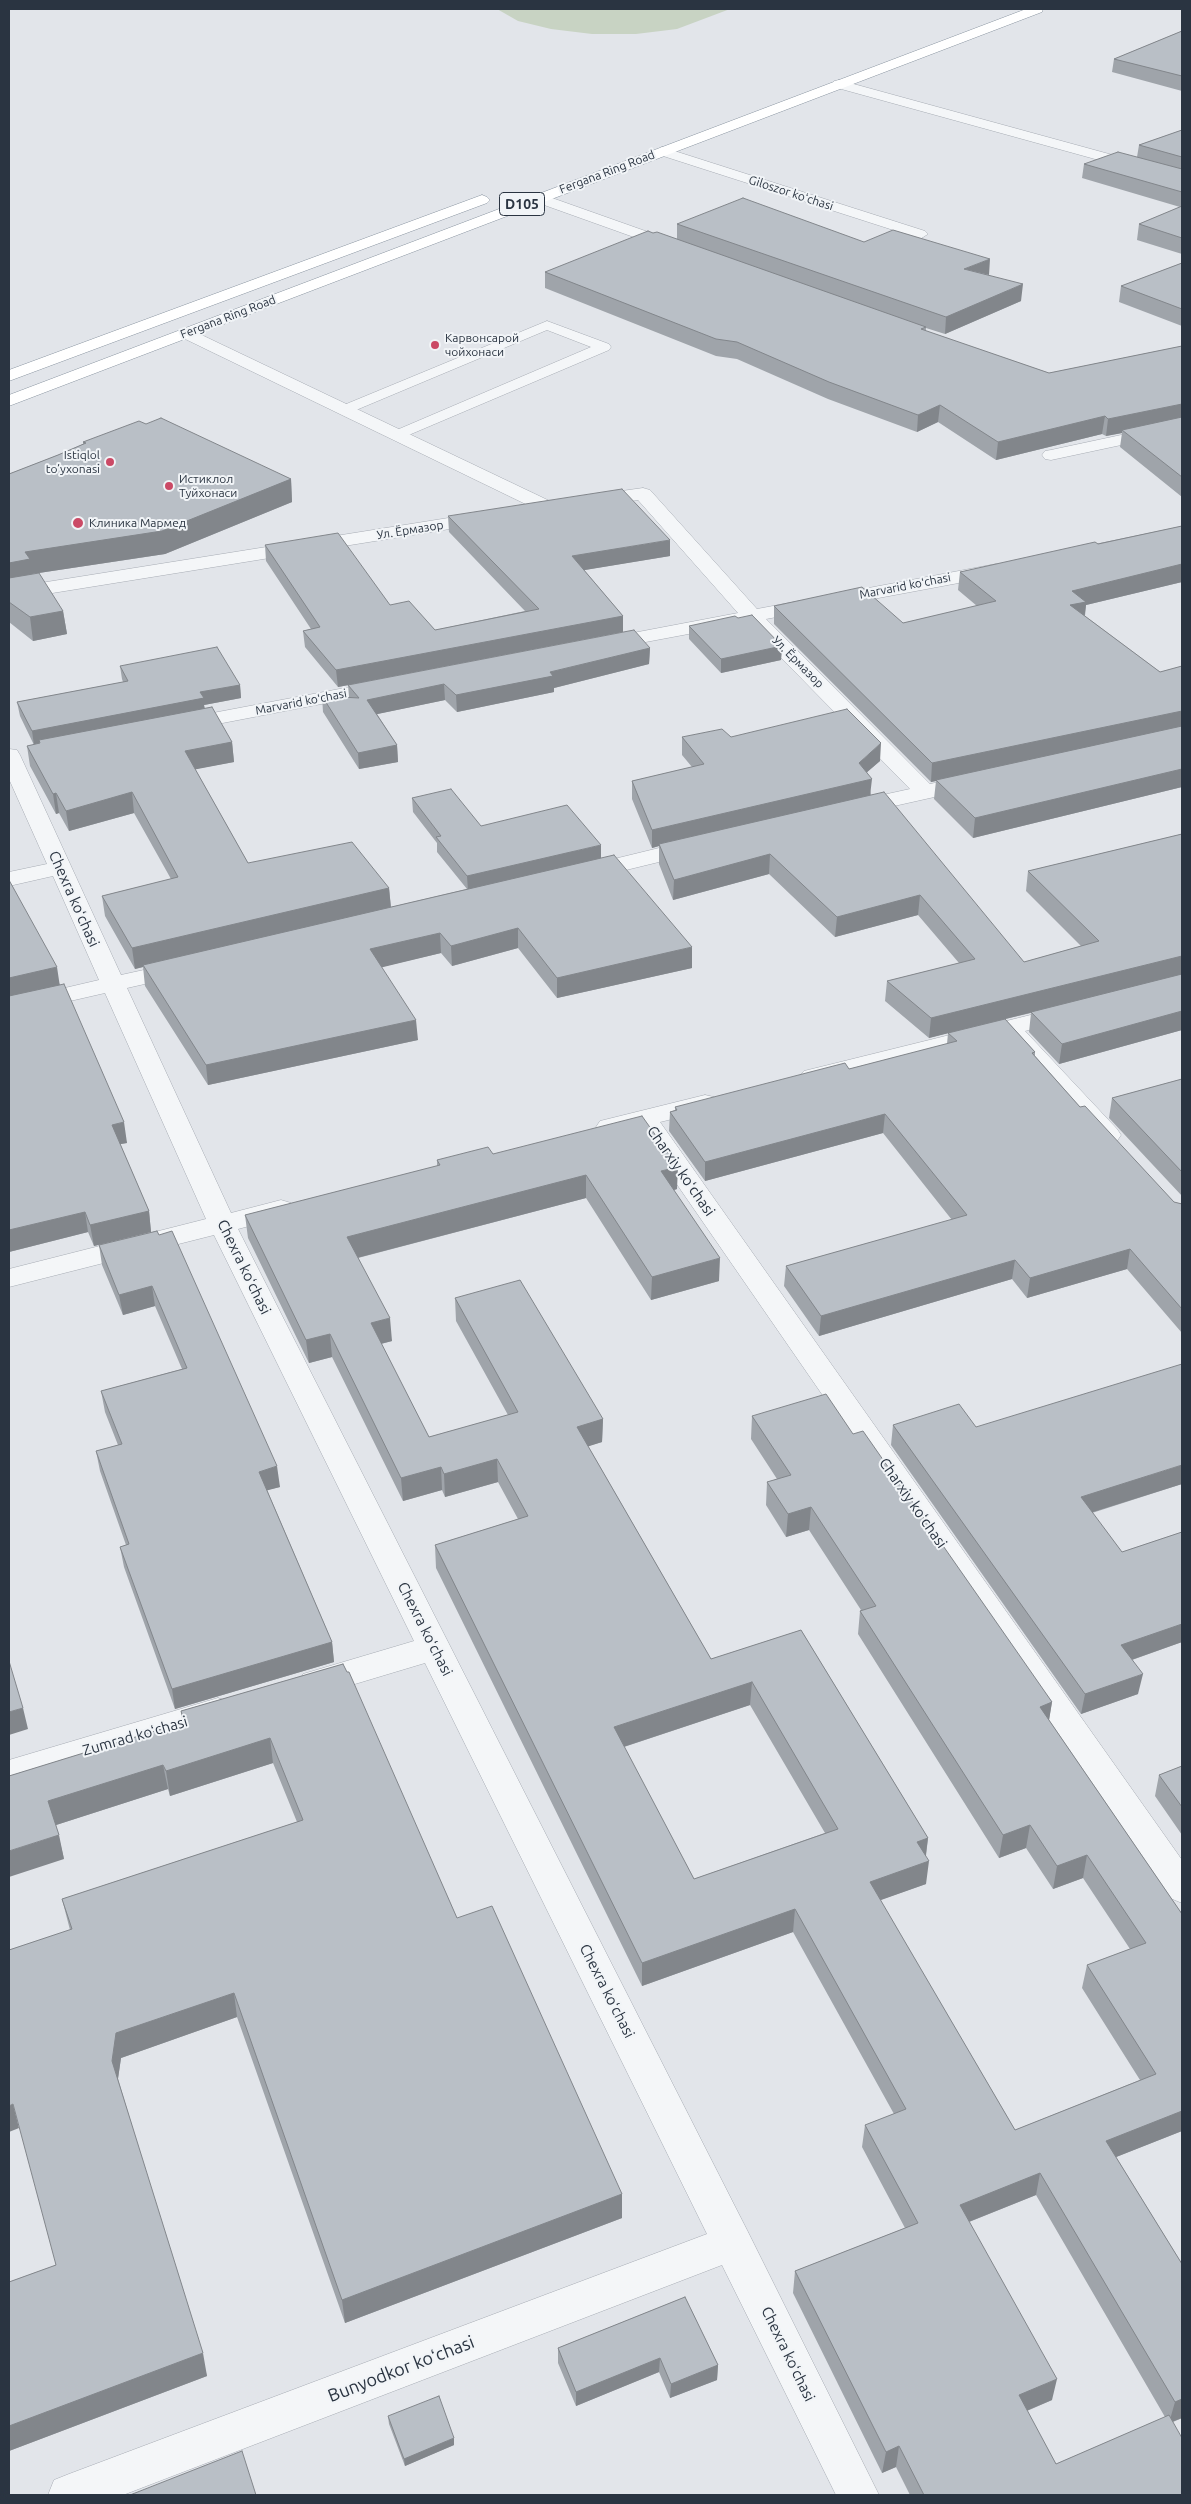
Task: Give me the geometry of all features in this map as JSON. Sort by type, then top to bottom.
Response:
[{"type":"highway","name":"Fergana Ring Road","points":[[9,401],[1036,9]]},
{"type":"highway","points":[[710,121],[729,126]]},
{"type":"highway","name":"Fergana Ring Road","points":[[9,376],[494,195]]},
{"type":"street","points":[[839,84],[1182,179]]},
{"type":"street","name":"Giloszor koʻchasi","points":[[662,151],[920,234]]},
{"type":"street","points":[[538,198],[689,252]]},
{"type":"street","points":[[187,333],[397,435],[565,505]]},
{"type":"street","points":[[1051,455],[1182,427]]},
{"type":"street","name":"Ул. Ёрмазор","points":[[519,512],[643,494],[750,615],[925,792]]},
{"type":"street","name":"Ул. Ёрмазор","points":[[9,594],[500,516]]},
{"type":"street","name":"Marvarid koʻchasi","points":[[585,647],[1016,566]]},
{"type":"street","name":"Marvarid koʻchasi","points":[[166,728],[410,681]]},
{"type":"street","name":"Chexra koʻchasi","points":[[16,756],[60,868],[222,1224],[858,2495]]},
{"type":"street","points":[[829,815],[992,778]]},
{"type":"street","points":[[568,877],[713,842]]},
{"type":"street","points":[[9,879],[60,868]]},
{"type":"street","points":[[9,1008],[200,964]]},
{"type":"street","points":[[788,1082],[1086,1008]]},
{"type":"street","points":[[1008,1027],[1122,1150]]},
{"type":"street","points":[[588,1132],[730,1096]]},
{"type":"street","name":"Charxiy koʻchasi","points":[[644,1118],[1182,1888]]},
{"type":"street","points":[[9,1278],[306,1203]]},
{"type":"street","points":[[283,1692],[434,1648]]},
{"type":"street","name":"Zumrad koʻchasi","points":[[9,1773],[245,1704]]},
{"type":"street","name":"Bunyodkor koʻchasi","points":[[69,2495],[733,2243]]},
{"type":"lane","points":[[344,410],[547,326],[604,347],[397,435]]},
{"type":"green space","points":[[497,9],[730,9],[677,29],[636,34],[592,34],[551,29],[518,21]]},
{"type":"building","points":[[1182,31],[1182,76],[1114,59]]},
{"type":"building","points":[[1182,130],[1182,157],[1139,145]]},
{"type":"building","points":[[1118,152],[1182,169],[1182,192],[1084,164]]},
{"type":"building","points":[[743,198],[864,242],[893,230],[990,259],[964,269],[1023,284],[946,317],[677,224]]},
{"type":"building","points":[[1182,206],[1182,238],[1139,224]]},
{"type":"building","points":[[648,231],[657,232],[926,327],[921,329],[1049,373],[1182,346],[1182,404],[1108,419],[1105,416],[998,442],[940,405],[918,415],[829,382],[737,342],[716,339],[545,272]]},
{"type":"building","points":[[1182,263],[1182,309],[1121,286]]},
{"type":"building","points":[[1182,417],[1182,477],[1122,430]]},
{"type":"building","points":[[161,418],[291,479],[162,531],[25,552],[30,559],[9,563],[9,474],[86,443],[83,442],[139,421],[146,424]]},
{"type":"building","points":[[622,489],[670,540],[572,556],[623,616],[336,670],[303,631],[320,627],[265,545],[338,533],[390,605],[409,601],[435,630],[539,609],[448,516]]},
{"type":"building","points":[[1182,526],[1182,564],[1072,591],[1086,602],[1070,605],[1160,672],[1182,666],[1182,711],[932,763],[774,606],[862,587],[903,623],[996,601],[960,572],[1095,542],[1098,544]]},
{"type":"building","points":[[39,573],[63,611],[30,617],[9,602],[9,578]]},
{"type":"building","points":[[752,615],[782,646],[721,659],[689,626],[735,616],[738,618]]},
{"type":"building","points":[[634,630],[650,648],[550,672],[553,676],[456,695],[444,684],[367,700],[397,745],[358,753],[322,696],[359,698],[348,685]]},
{"type":"building","points":[[217,647],[240,685],[200,692],[204,698],[32,731],[17,702],[128,681],[120,666]]},
{"type":"building","points":[[212,707],[232,742],[185,751],[248,863],[352,842],[389,888],[132,948],[102,896],[178,877],[132,792],[66,811],[56,793],[53,794],[27,746],[40,743],[39,740]]},
{"type":"building","points":[[847,709],[881,743],[859,763],[872,779],[652,830],[632,781],[704,764],[682,737],[722,729],[731,737]]},
{"type":"building","points":[[1182,726],[1182,769],[975,818],[936,780]]},
{"type":"building","points":[[451,789],[481,826],[567,805],[601,845],[467,876],[436,837],[441,836],[412,798]]},
{"type":"building","points":[[884,792],[1024,962],[1099,941],[1028,871],[1182,834],[1182,956],[931,1018],[887,981],[975,959],[920,895],[837,917],[770,854],[674,880],[659,844]]},
{"type":"building","points":[[614,855],[692,947],[557,978],[518,928],[451,946],[440,933],[370,949],[416,1020],[206,1065],[143,965]]},
{"type":"building","points":[[9,880],[57,967],[9,978]]},
{"type":"building","points":[[1182,974],[1182,1011],[1062,1044],[1031,1012]]},
{"type":"building","points":[[64,984],[124,1122],[112,1125],[149,1211],[90,1225],[85,1212],[9,1230],[9,996]]},
{"type":"building","points":[[1005,1019],[1035,1052],[1032,1053],[1080,1107],[1085,1106],[1174,1202],[1182,1204],[1182,1309],[1130,1249],[1030,1278],[1015,1260],[821,1316],[786,1266],[967,1215],[885,1114],[705,1162],[670,1112],[677,1110],[675,1107],[845,1063],[849,1069],[957,1041],[948,1033]]},
{"type":"building","points":[[1182,1079],[1182,1172],[1112,1098]]},
{"type":"building","points":[[642,1116],[678,1167],[661,1171],[720,1258],[652,1277],[586,1175],[347,1237],[390,1318],[371,1323],[429,1437],[518,1412],[455,1298],[520,1280],[603,1419],[577,1427],[711,1659],[801,1630],[928,1838],[917,1842],[929,1861],[870,1882],[1015,2130],[1156,2074],[1087,1965],[1146,1943],[1087,1855],[1057,1866],[1030,1825],[1003,1835],[860,1611],[876,1606],[811,1507],[788,1514],[767,1482],[791,1475],[752,1416],[826,1394],[853,1434],[863,1431],[1052,1702],[1040,1707],[1182,1914],[1182,2111],[1106,2141],[1182,2264],[1182,2399],[1175,2402],[1040,2173],[960,2205],[1057,2379],[1019,2395],[1056,2464],[1169,2415],[1182,2438],[1182,2495],[924,2495],[899,2446],[886,2452],[795,2271],[918,2223],[865,2125],[906,2109],[795,1909],[642,1963],[435,1545],[528,1516],[497,1459],[444,1474],[441,1467],[401,1478],[330,1334],[306,1340],[245,1215],[440,1165],[437,1160],[488,1147],[493,1154]],"holes":[[[752,1682],[838,1829],[694,1879],[614,1727]]]},
{"type":"building","points":[[157,1231],[159,1235],[172,1231],[277,1466],[259,1472],[332,1642],[172,1689],[120,1547],[129,1544],[96,1451],[122,1444],[101,1391],[187,1368],[152,1286],[119,1295],[99,1245]]},
{"type":"building","points":[[1182,1364],[1182,1465],[1081,1497],[1122,1552],[1182,1532],[1182,1624],[1121,1645],[1143,1674],[1085,1694],[893,1425],[959,1404],[976,1427]]},
{"type":"building","points":[[9,1661],[23,1708],[9,1712]]},
{"type":"building","points":[[343,1664],[347,1672],[349,1672],[457,1918],[492,1906],[622,2194],[342,2300],[234,1993],[116,2033],[112,2061],[203,2353],[9,2426],[9,2282],[56,2265],[13,2104],[9,2106],[9,1950],[72,1929],[62,1899],[303,1820],[270,1738],[166,1771],[163,1765],[48,1801],[59,1835],[9,1851],[9,1776],[184,1722],[181,1711]]},
{"type":"building","points":[[1182,1766],[1182,1807],[1159,1775]]},
{"type":"building","points":[[685,2297],[718,2365],[671,2384],[660,2358],[576,2392],[558,2348]]},
{"type":"building","points":[[439,2396],[454,2438],[404,2459],[388,2416]]},
{"type":"building","points":[[242,2451],[256,2495],[130,2495]]},
{"type":"place","name":"Карвонсарой чойхонаси","points":[[435,345]]},
{"type":"place","name":"Istiqlol to’yxonasi","points":[[110,462]]},
{"type":"place","name":"Истиклол Туйхонаси","points":[[169,486]]},
{"type":"place","name":"Клиника Мармед","points":[[78,523]]}]
